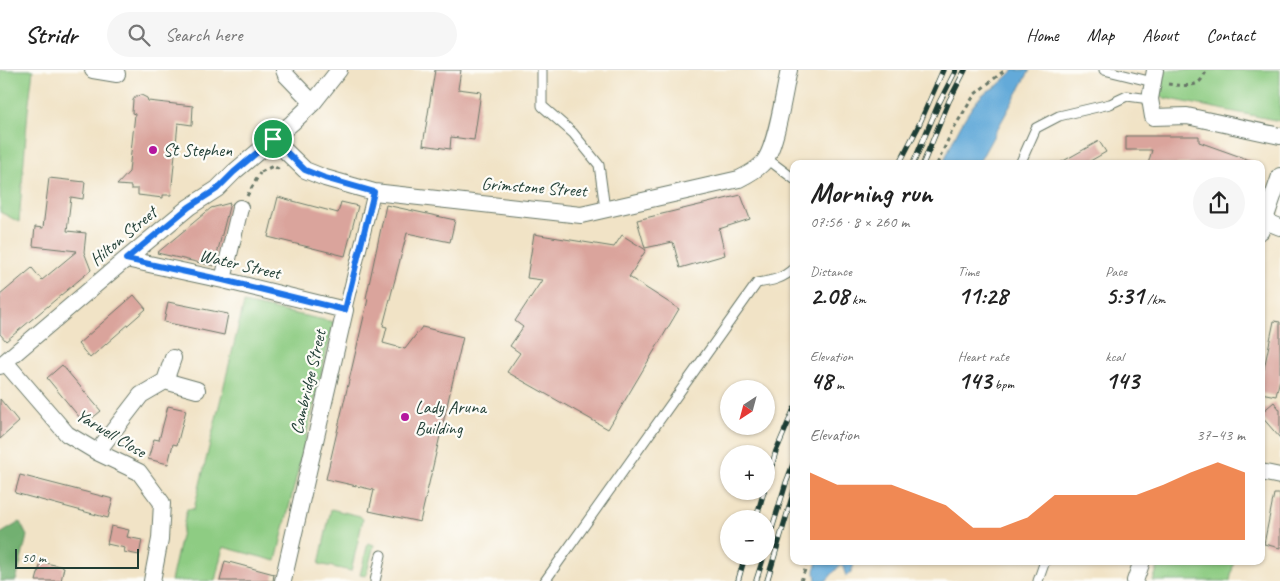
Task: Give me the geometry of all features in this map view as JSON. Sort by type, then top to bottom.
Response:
[{"type":"street","points":[[93,70],[117,74]]},
{"type":"street","points":[[284,70],[286,75],[313,103]]},
{"type":"street","name":"Hilton Street","points":[[3,364],[189,207],[217,189],[313,103],[339,70]]},
{"type":"street","name":"Grimstone Street","points":[[273,139],[305,170],[325,178],[374,192],[581,215],[738,179],[763,164],[772,147],[789,70]]},
{"type":"street","points":[[1154,76],[1150,99],[1153,117],[1187,116],[1280,136]]},
{"type":"street","points":[[1269,226],[1280,176]]},
{"type":"street","name":"Cambridge Street","points":[[283,581],[374,192]]},
{"type":"street","points":[[223,280],[240,208]]},
{"type":"street","name":"Water Street","points":[[126,259],[223,280],[345,310]]},
{"type":"street","points":[[165,382],[173,358]]},
{"type":"street","name":"Yarwell Close","points":[[3,364],[67,434],[97,452],[139,472],[162,503],[160,540],[152,581]]},
{"type":"street","points":[[97,452],[141,395],[165,382],[197,390]]},
{"type":"street","points":[[1265,473],[1280,476]]},
{"type":"street","points":[[1136,581],[1141,565]]},
{"type":"lane","points":[[542,70],[542,106],[572,133],[599,165],[606,209]]},
{"type":"lane","points":[[1104,70],[1154,76]]},
{"type":"lane","points":[[1022,160],[1036,128],[1059,116],[1110,104],[1127,96],[1150,99]]},
{"type":"lane","points":[[766,158],[790,176]]},
{"type":"lane","points":[[545,581],[757,284],[774,281],[790,272]]},
{"type":"lane","points":[[375,581],[381,555]]},
{"type":"lane","points":[[1038,581],[1044,565]]},
{"type":"path","points":[[939,160],[952,131],[975,94],[1005,70]]},
{"type":"path","points":[[1154,76],[1176,85],[1192,84],[1200,81],[1206,70]]},
{"type":"path","points":[[255,174],[273,166],[281,170]]},
{"type":"path","points":[[240,208],[260,172]]},
{"type":"path","points":[[801,581],[807,565]]},
{"type":"green space","points":[[0,70],[33,70],[19,222],[0,212]]},
{"type":"green space","points":[[1165,70],[1280,70],[1280,121],[1160,97]]},
{"type":"green space","points":[[244,303],[334,322],[276,561],[223,547],[215,581],[171,581],[187,509],[194,509]]},
{"type":"green space","points":[[331,509],[360,516],[363,519],[351,571],[319,564]]},
{"type":"green space","points":[[20,522],[27,536],[16,581],[0,581],[0,534]]},
{"type":"green space","points":[[368,543],[374,545],[366,576],[360,575]]},
{"type":"green space","points":[[1159,565],[1233,565],[1230,581],[1153,581]]},
{"type":"water","points":[[1014,70],[1030,70],[980,160],[945,160],[969,111],[983,95],[997,86]]},
{"type":"water","points":[[816,565],[840,565],[826,581],[816,581]]},
{"type":"water","points":[[842,565],[854,565],[851,573],[846,576]]},
{"type":"building","points":[[435,70],[461,70],[458,89],[481,92],[474,140],[451,137],[450,149],[423,145]]},
{"type":"building","name":"St Stephen","points":[[141,95],[147,98],[148,101],[193,106],[192,125],[178,123],[171,195],[163,195],[163,198],[138,195],[138,189],[131,189],[131,186],[117,185],[129,172],[135,114],[132,113],[133,100],[136,96]]},
{"type":"building","points":[[1126,136],[1199,136],[1199,142],[1249,160],[1149,160],[1152,150],[1126,150]]},
{"type":"building","points":[[1099,141],[1106,152],[1092,160],[1065,160]]},
{"type":"building","points":[[49,178],[85,182],[83,199],[71,197],[67,231],[86,233],[84,252],[91,270],[6,341],[0,334],[0,295],[32,268],[42,280],[77,251],[33,246],[35,227],[43,228]]},
{"type":"building","points":[[741,195],[750,219],[719,229],[725,255],[680,268],[673,242],[645,248],[637,220]]},
{"type":"building","points":[[278,197],[338,213],[341,202],[358,206],[345,256],[268,237]]},
{"type":"building","points":[[230,203],[214,266],[157,253],[211,208]]},
{"type":"building","name":"Lady Aruna Building","points":[[386,205],[455,220],[450,242],[407,233],[383,326],[387,327],[383,343],[405,349],[422,327],[463,337],[420,522],[369,511],[374,490],[326,479],[368,299],[366,298]]},
{"type":"building","points":[[534,234],[614,247],[622,235],[646,250],[629,277],[679,309],[608,429],[507,372],[520,353],[510,346],[523,327],[515,321],[542,280],[527,278]]},
{"type":"building","points":[[134,295],[146,309],[90,358],[78,344]]},
{"type":"building","points":[[168,302],[228,314],[224,335],[164,322]]},
{"type":"building","points":[[1274,321],[1280,322],[1280,379],[1276,396],[1265,394],[1265,364]]},
{"type":"building","points":[[62,365],[101,411],[85,424],[47,378]]},
{"type":"building","points":[[0,399],[19,422],[0,439]]},
{"type":"building","points":[[1274,402],[1280,410],[1280,438],[1265,421],[1265,410]]},
{"type":"building","points":[[168,406],[186,410],[177,445],[173,444],[168,464],[148,459],[154,439],[159,440]]},
{"type":"building","points":[[20,475],[113,499],[108,518],[15,493]]},
{"type":"building","points":[[1274,494],[1280,494],[1280,548],[1265,544]]},
{"type":"building","points":[[111,526],[129,530],[127,537],[142,540],[139,555],[124,552],[125,548],[107,544]]},
{"type":"building","points":[[225,561],[274,574],[273,581],[220,581]]},
{"type":"building","points":[[41,562],[64,567],[61,581],[36,581]]},
{"type":"railway","points":[[901,160],[943,70]]},
{"type":"railway","points":[[915,160],[939,103],[956,70]]},
{"type":"railway","points":[[925,160],[949,101],[965,70]]},
{"type":"railway","points":[[775,454],[790,418]]},
{"type":"railway","points":[[775,519],[790,472]]},
{"type":"railway","points":[[759,510],[761,500]]},
{"type":"railway","points":[[767,581],[790,504]]},
{"type":"railway","points":[[738,581],[742,565]]},
{"type":"railway","points":[[756,581],[761,565]]},
{"type":"place","name":"St Stephen","points":[[153,150]]},
{"type":"place","name":"Lady Aruna Building","points":[[405,417]]},
{"type":"route","points":[[273,139],[305,170],[325,178],[374,192],[345,310],[223,280],[126,259],[189,207],[217,189],[273,139]]}]
